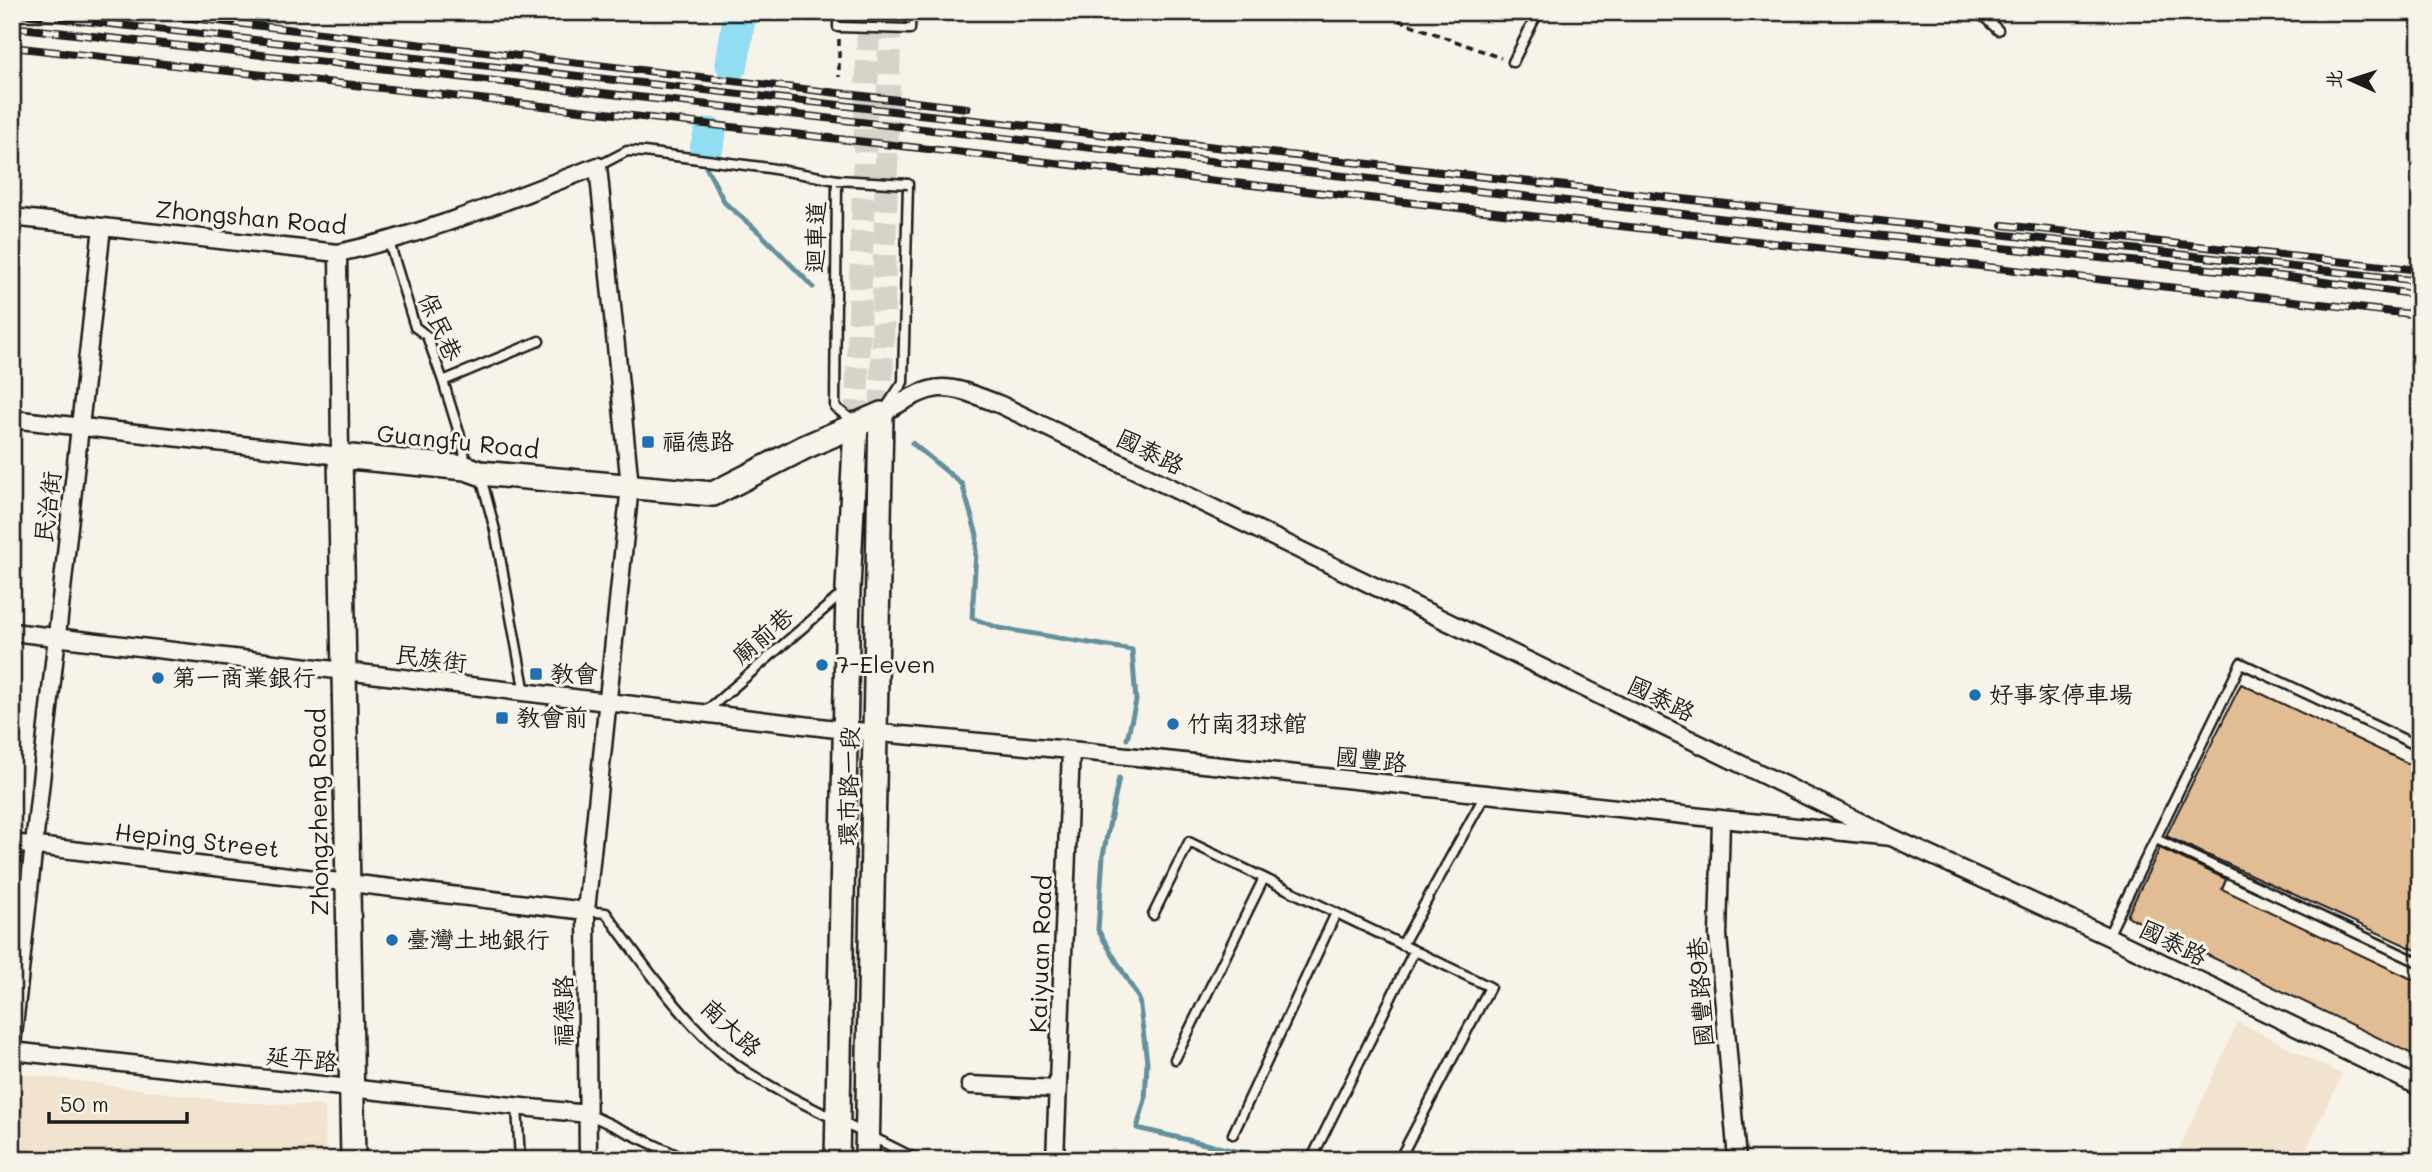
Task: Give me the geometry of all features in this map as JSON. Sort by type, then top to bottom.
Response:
[{"type":"main road","name":"Guangfu Road","points":[[340,456],[713,494],[881,414]]},
{"type":"main road","name":"環市路一段","points":[[867,1160],[881,414]]},
{"type":"main road","name":"環市路一段","points":[[837,1160],[848,589],[856,424]]},
{"type":"main road","name":"Zhongzheng Road","points":[[340,456],[352,1160]]},
{"type":"street","name":"Zhongshan Road","points":[[12,217],[338,253],[389,242],[598,166]]},
{"type":"street","name":"福德路","points":[[588,1160],[586,911],[631,485],[598,166]]},
{"type":"street","name":"民治街","points":[[12,1044],[54,637],[81,427],[102,227]]},
{"type":"street","name":"Zhongzheng Road","points":[[338,253],[340,456]]},
{"type":"street","name":"國泰路","points":[[881,414],[923,389],[951,387],[1001,405],[1891,837],[2108,936],[2420,1087]]},
{"type":"street","name":"Guangfu Road","points":[[12,419],[340,456]]},
{"type":"street","name":"民族街","points":[[12,632],[845,730]]},
{"type":"street","name":"國豐路","points":[[845,730],[1071,750],[1891,837]]},
{"type":"street","name":"Kaiyuan Road","points":[[1055,1160],[1071,750]]},
{"type":"street","name":"國豐路9巷","points":[[1721,820],[1718,935],[1737,1160]]},
{"type":"street","name":"Heping Street","points":[[12,843],[586,911]]},
{"type":"street","name":"延平路","points":[[12,1051],[587,1114]]},
{"type":"street","points":[[970,1085],[1058,1089]]},
{"type":"lane","points":[[838,12],[838,27],[910,30],[911,12]]},
{"type":"lane","points":[[1513,62],[1538,12]]},
{"type":"lane","points":[[1979,12],[1998,30]]},
{"type":"lane","points":[[598,166],[627,151],[644,152],[769,168],[836,180]]},
{"type":"lane","name":"迴車道","points":[[856,424],[835,407],[836,180],[908,184],[903,382],[881,414]]},
{"type":"lane","name":"保民巷","points":[[389,242],[415,327],[427,336],[464,449],[495,530],[525,693]]},
{"type":"lane","points":[[443,381],[539,341]]},
{"type":"lane","name":"廟前巷","points":[[704,713],[848,589]]},
{"type":"lane","points":[[2108,936],[2241,663],[2420,747]]},
{"type":"lane","points":[[1402,945],[1485,795]]},
{"type":"lane","points":[[2156,839],[2420,963]]},
{"type":"lane","points":[[1153,915],[1189,842],[1490,987],[1399,1160]]},
{"type":"lane","points":[[1175,1059],[1264,878]]},
{"type":"lane","name":"南大路","points":[[586,911],[606,913],[651,974],[710,1040],[746,1071],[918,1160]]},
{"type":"lane","points":[[1233,1134],[1336,913]]},
{"type":"lane","points":[[1311,1160],[1414,951]]},
{"type":"lane","points":[[517,1106],[520,1160]]},
{"type":"lane","points":[[587,1114],[687,1160]]},
{"type":"path","points":[[1376,12],[1513,62]]},
{"type":"path","points":[[839,54],[839,77]]},
{"type":"shaded area","points":[[2238,1022],[2342,1075],[2301,1160],[2174,1160]]},
{"type":"shaded area","points":[[12,1072],[232,1102],[325,1106],[326,1160],[12,1160]]},
{"type":"building","points":[[2241,684],[2420,769],[2420,952],[2166,836]]},
{"type":"building","points":[[2160,848],[2226,879],[2222,889],[2420,983],[2420,1058],[2127,916]]},
{"type":"waterway","points":[[732,64],[740,12]]},
{"type":"waterway","points":[[706,150],[710,134]]},
{"type":"waterway","points":[[705,165],[725,203],[759,232],[813,287]]},
{"type":"waterway","points":[[912,443],[962,484],[977,535],[972,618],[999,628],[1132,650],[1136,701],[1127,739]]},
{"type":"waterway","points":[[1119,778],[1103,855],[1098,930],[1139,999],[1147,1062],[1145,1100],[1137,1128],[1273,1160]]},
{"type":"tunnel","points":[[856,424],[869,12]]},
{"type":"tunnel","points":[[881,414],[890,12]]},
{"type":"railway","points":[[140,12],[967,108]]},
{"type":"railway","points":[[12,13],[2420,281]]},
{"type":"railway","points":[[12,27],[1826,230],[2288,277],[2420,295]]},
{"type":"railway","points":[[12,47],[2420,315]]},
{"type":"railway","points":[[2003,225],[2420,270]]},
{"type":"place","name":"福德路","points":[[648,442]]},
{"type":"place","name":"7-Eleven","points":[[822,665]]},
{"type":"place","name":"教會","points":[[536,674]]},
{"type":"place","name":"第一商業銀行","points":[[158,678]]},
{"type":"place","name":"好事家停車場","points":[[1975,695]]},
{"type":"place","name":"教會前","points":[[502,718]]},
{"type":"place","name":"竹南羽球館","points":[[1173,724]]},
{"type":"place","name":"臺灣土地銀行","points":[[392,940]]}]
